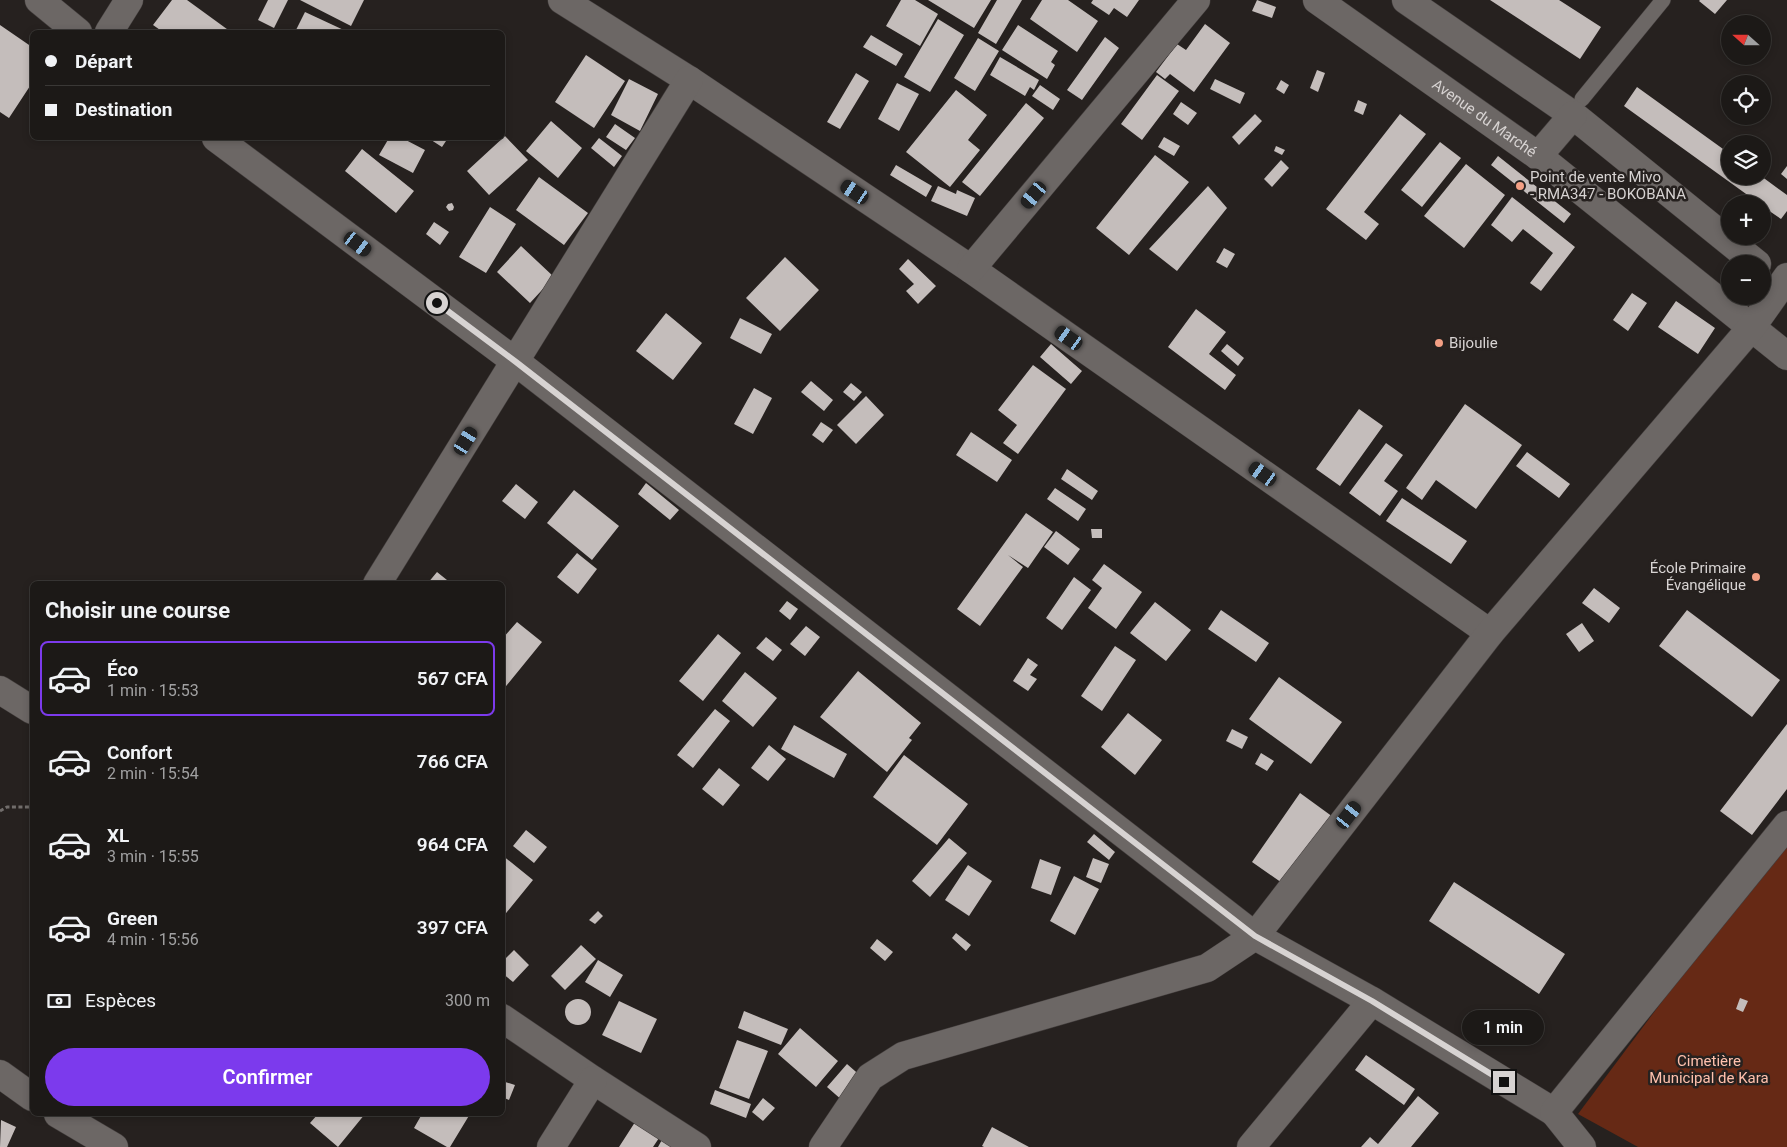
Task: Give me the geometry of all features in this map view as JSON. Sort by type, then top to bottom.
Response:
[{"type":"street","points":[[39,0],[76,30]]},
{"type":"street","points":[[110,30],[130,0]]},
{"type":"street","points":[[562,0],[689,80],[972,270],[1490,633]]},
{"type":"street","points":[[972,270],[1196,0]]},
{"type":"street","name":"Avenue du Marché","points":[[1317,0],[1538,156],[1787,356]]},
{"type":"street","points":[[1406,0],[1578,107],[1747,255]]},
{"type":"street","points":[[379,581],[689,80]]},
{"type":"street","points":[[1538,156],[1578,107]]},
{"type":"street","points":[[219,140],[516,362],[1255,936],[1372,1001],[1554,1112],[1582,1147]]},
{"type":"street","points":[[823,1147],[870,1077],[903,1056],[1206,968],[1255,936],[1490,633],[1751,328],[1780,280]]},
{"type":"street","points":[[0,690],[30,709]]},
{"type":"street","points":[[1554,1112],[1787,826]]},
{"type":"street","points":[[1251,1147],[1372,1001]]},
{"type":"street","points":[[505,1020],[697,1147]]},
{"type":"street","points":[[0,1074],[30,1096]]},
{"type":"street","points":[[551,1147],[593,1080]]},
{"type":"street","points":[[61,1116],[114,1147]]},
{"type":"lane","points":[[1578,107],[1663,0]]},
{"type":"path","points":[[0,811],[7,807],[30,807]]},
{"type":"green space","name":"Cimetière Municipal de Kara","points":[[1787,834],[1787,1147],[1638,1147],[1578,1114]]},
{"type":"building","points":[[172,0],[187,0],[228,30],[160,30],[153,25]]},
{"type":"building","points":[[268,0],[288,0],[274,28],[258,20]]},
{"type":"building","points":[[300,0],[364,0],[351,26]]},
{"type":"building","points":[[901,0],[915,0],[938,14],[920,46],[886,26]]},
{"type":"building","points":[[928,0],[991,0],[974,28]]},
{"type":"building","points":[[997,0],[1022,0],[996,44],[978,33]]},
{"type":"building","points":[[1042,0],[1068,0],[1098,21],[1077,52],[1030,19]]},
{"type":"building","points":[[1093,0],[1139,0],[1127,17],[1114,8],[1109,15],[1091,3]]},
{"type":"building","points":[[1257,0],[1276,7],[1272,18],[1252,11]]},
{"type":"building","points":[[1490,0],[1559,0],[1601,27],[1580,59]]},
{"type":"building","points":[[1700,0],[1727,0],[1715,14]]},
{"type":"building","points":[[305,12],[344,30],[296,30]]},
{"type":"building","points":[[938,19],[964,35],[930,92],[904,77]]},
{"type":"building","points":[[1205,24],[1230,43],[1194,92],[1170,74],[1165,79],[1156,72],[1177,44],[1186,50]]},
{"type":"building","points":[[0,25],[30,46],[30,86],[9,118],[0,112]]},
{"type":"building","points":[[1018,25],[1058,51],[1051,62],[1055,65],[1047,79],[1002,50]]},
{"type":"building","points":[[871,35],[903,54],[896,66],[863,47]]},
{"type":"building","points":[[1105,37],[1119,48],[1082,100],[1067,90]]},
{"type":"building","points":[[978,38],[999,51],[975,91],[954,78]]},
{"type":"building","points":[[586,55],[625,81],[594,128],[555,102]]},
{"type":"building","points":[[1000,57],[1039,80],[1034,90],[1030,87],[1025,96],[990,75]]},
{"type":"building","points":[[1317,70],[1325,73],[1318,92],[1310,88]]},
{"type":"building","points":[[856,73],[869,81],[840,129],[827,122]]},
{"type":"building","points":[[1157,75],[1179,91],[1142,140],[1121,124]]},
{"type":"building","points":[[629,79],[658,94],[640,131],[611,115]]},
{"type":"building","points":[[1215,79],[1245,93],[1240,104],[1210,89]]},
{"type":"building","points":[[1281,80],[1289,85],[1284,94],[1276,89]]},
{"type":"building","points":[[897,83],[919,94],[899,131],[878,119]]},
{"type":"building","points":[[1040,85],[1060,99],[1053,110],[1032,96]]},
{"type":"building","points":[[1637,87],[1721,148],[1721,176],[1624,106]]},
{"type":"building","points":[[956,90],[987,115],[968,140],[980,150],[950,187],[906,152]]},
{"type":"building","points":[[1358,100],[1367,104],[1363,115],[1354,111]]},
{"type":"building","points":[[1181,102],[1197,113],[1188,125],[1173,114]]},
{"type":"building","points":[[1026,103],[1044,118],[980,196],[962,182]]},
{"type":"building","points":[[1255,114],[1262,121],[1239,145],[1232,137]]},
{"type":"building","points":[[1400,114],[1426,134],[1364,212],[1379,224],[1366,240],[1326,209]]},
{"type":"building","points":[[551,121],[582,148],[558,178],[526,151]]},
{"type":"building","points":[[615,124],[635,138],[626,150],[606,137]]},
{"type":"building","points":[[505,136],[528,160],[489,195],[467,171],[501,140],[505,140]]},
{"type":"building","points":[[1164,137],[1180,146],[1174,156],[1158,147]]},
{"type":"building","points":[[599,138],[622,156],[614,167],[591,148]]},
{"type":"building","points":[[388,140],[406,140],[425,150],[413,173],[379,155]]},
{"type":"building","points":[[431,140],[447,140],[442,147]]},
{"type":"building","points":[[1440,142],[1461,158],[1422,207],[1401,190]]},
{"type":"building","points":[[1276,146],[1285,150],[1282,155],[1274,151]]},
{"type":"building","points":[[362,149],[414,191],[396,213],[345,171]]},
{"type":"building","points":[[1155,155],[1189,182],[1129,255],[1096,228]]},
{"type":"building","points":[[1498,156],[1571,214],[1564,223],[1491,165]]},
{"type":"building","points":[[1281,160],[1289,168],[1272,187],[1264,179]]},
{"type":"building","points":[[1466,164],[1505,195],[1464,248],[1424,216]]},
{"type":"building","points":[[896,165],[932,186],[926,197],[890,175]]},
{"type":"building","points":[[1787,166],[1787,179],[1781,174]]},
{"type":"building","points":[[539,177],[588,213],[564,245],[516,210]]},
{"type":"building","points":[[1771,183],[1787,195],[1787,211],[1781,219],[1771,212],[1771,195],[1748,195],[1734,185],[1771,185]]},
{"type":"building","points":[[938,186],[956,194],[957,190],[975,198],[967,216],[931,201]]},
{"type":"building","points":[[1208,186],[1227,208],[1177,271],[1149,249]]},
{"type":"building","points":[[1512,197],[1575,247],[1541,291],[1530,283],[1553,253],[1523,229],[1512,242],[1491,225]]},
{"type":"building","points":[[452,203],[453,210],[449,211],[446,207]]},
{"type":"building","points":[[490,207],[516,224],[486,273],[459,257]]},
{"type":"building","points":[[434,222],[449,232],[440,245],[426,234]]},
{"type":"building","points":[[521,246],[554,277],[530,303],[497,272]]},
{"type":"building","points":[[1224,248],[1235,254],[1227,268],[1216,262]]},
{"type":"building","points":[[785,257],[819,290],[780,331],[746,298]]},
{"type":"building","points":[[908,259],[936,286],[918,304],[906,291],[914,284],[899,269]]},
{"type":"building","points":[[1632,293],[1647,303],[1628,331],[1613,320]]},
{"type":"building","points":[[1676,301],[1715,328],[1698,354],[1658,327]]},
{"type":"building","points":[[1196,309],[1226,332],[1209,354],[1236,375],[1225,390],[1168,347]]},
{"type":"building","points":[[666,313],[702,343],[673,380],[636,351]]},
{"type":"building","points":[[740,318],[772,334],[761,354],[730,338]]},
{"type":"building","points":[[1051,344],[1082,371],[1071,384],[1040,357]]},
{"type":"building","points":[[1227,344],[1244,358],[1238,366],[1221,351]]},
{"type":"building","points":[[1033,365],[1066,389],[1018,454],[1003,443],[1017,425],[998,410]]},
{"type":"building","points":[[811,381],[833,400],[824,411],[801,392]]},
{"type":"building","points":[[851,383],[862,392],[854,401],[843,392]]},
{"type":"building","points":[[754,388],[772,398],[753,434],[734,424]]},
{"type":"building","points":[[866,396],[884,415],[856,444],[837,425]]},
{"type":"building","points":[[1465,404],[1522,445],[1476,509],[1436,480],[1422,500],[1406,488]]},
{"type":"building","points":[[1359,409],[1383,426],[1340,486],[1316,469]]},
{"type":"building","points":[[821,422],[833,430],[823,443],[812,435]]},
{"type":"building","points":[[971,432],[1012,460],[997,482],[956,455]]},
{"type":"building","points":[[1386,443],[1403,455],[1384,481],[1398,491],[1380,516],[1349,493]]},
{"type":"building","points":[[1527,452],[1570,484],[1559,498],[1516,466]]},
{"type":"building","points":[[1067,469],[1098,491],[1092,500],[1061,479]]},
{"type":"building","points":[[646,483],[679,510],[670,520],[638,494]]},
{"type":"building","points":[[516,484],[538,502],[525,519],[502,501]]},
{"type":"building","points":[[1055,488],[1086,509],[1078,521],[1047,499]]},
{"type":"building","points":[[574,490],[619,526],[592,560],[547,523]]},
{"type":"building","points":[[1402,498],[1467,541],[1451,564],[1386,521]]},
{"type":"building","points":[[1026,513],[1053,532],[1028,568],[1008,555],[1023,567],[980,626],[957,609]]},
{"type":"building","points":[[1091,529],[1102,529],[1102,538],[1092,538]]},
{"type":"building","points":[[1056,531],[1080,549],[1068,565],[1044,547]]},
{"type":"building","points":[[577,553],[597,569],[578,594],[557,577]]},
{"type":"building","points":[[1104,564],[1142,592],[1116,629],[1088,608],[1102,588],[1092,580]]},
{"type":"building","points":[[437,572],[448,581],[430,581]]},
{"type":"building","points":[[1074,577],[1091,590],[1062,630],[1046,618]]},
{"type":"building","points":[[1594,588],[1620,608],[1609,623],[1582,603]]},
{"type":"building","points":[[787,601],[798,609],[790,620],[779,611]]},
{"type":"building","points":[[1155,602],[1191,630],[1166,661],[1130,633]]},
{"type":"building","points":[[1221,610],[1269,643],[1256,662],[1208,629]]},
{"type":"building","points":[[1687,610],[1780,680],[1752,717],[1659,646]]},
{"type":"building","points":[[517,622],[542,642],[505,687],[505,636]]},
{"type":"building","points":[[1582,623],[1594,641],[1579,652],[1566,634]]},
{"type":"building","points":[[806,626],[820,637],[805,656],[790,644]]},
{"type":"building","points":[[718,634],[741,653],[703,701],[679,681]]},
{"type":"building","points":[[766,637],[782,650],[773,661],[756,648]]},
{"type":"building","points":[[1115,646],[1136,660],[1102,711],[1081,696]]},
{"type":"building","points":[[1028,658],[1038,665],[1030,675],[1037,679],[1028,691],[1013,681]]},
{"type":"building","points":[[858,671],[921,723],[909,738],[912,740],[887,772],[820,717]]},
{"type":"building","points":[[745,672],[777,698],[753,727],[722,701]]},
{"type":"building","points":[[1279,677],[1342,722],[1311,764],[1249,719]]},
{"type":"building","points":[[715,709],[730,721],[693,768],[677,755]]},
{"type":"building","points":[[1128,713],[1162,740],[1135,775],[1101,747]]},
{"type":"building","points":[[1787,724],[1787,789],[1752,835],[1720,811]]},
{"type":"building","points":[[794,725],[847,754],[834,778],[781,749]]},
{"type":"building","points":[[1232,729],[1248,737],[1242,749],[1226,741]]},
{"type":"building","points":[[769,745],[786,759],[768,781],[751,768]]},
{"type":"building","points":[[1261,753],[1274,761],[1267,771],[1255,764]]},
{"type":"building","points":[[904,755],[968,804],[937,845],[873,797]]},
{"type":"building","points":[[719,768],[740,785],[723,806],[702,789]]},
{"type":"building","points":[[1300,793],[1333,817],[1285,885],[1252,862]]},
{"type":"building","points":[[526,830],[547,847],[534,863],[513,846]]},
{"type":"building","points":[[1094,834],[1115,852],[1109,860],[1087,842]]},
{"type":"building","points":[[949,838],[967,853],[930,897],[912,881]]},
{"type":"building","points":[[505,857],[533,880],[505,914]]},
{"type":"building","points":[[1093,858],[1109,864],[1101,883],[1086,877]]},
{"type":"building","points":[[1040,859],[1061,867],[1051,895],[1031,888]]},
{"type":"building","points":[[968,865],[992,881],[969,916],[945,900]]},
{"type":"building","points":[[1074,876],[1099,889],[1075,935],[1050,921]]},
{"type":"building","points":[[1454,882],[1565,954],[1539,994],[1429,921]]},
{"type":"building","points":[[598,911],[603,916],[595,924],[589,920]]},
{"type":"building","points":[[956,933],[971,945],[966,951],[952,938]]},
{"type":"building","points":[[877,939],[893,952],[885,961],[870,948]]},
{"type":"building","points":[[581,945],[596,959],[565,990],[551,976]]},
{"type":"building","points":[[514,950],[529,965],[513,982],[505,975],[505,959]]},
{"type":"building","points":[[598,960],[623,975],[610,997],[585,982]]},
{"type":"building","points":[[1740,998],[1748,1001],[1743,1012],[1736,1009]]},
{"type":"building","points":[[578,999],[587,1003],[591,1012],[587,1021],[578,1025],[569,1021],[565,1012],[569,1003]]},
{"type":"building","points":[[619,1001],[657,1019],[641,1053],[602,1035]]},
{"type":"building","points":[[744,1011],[788,1029],[781,1045],[738,1028]]},
{"type":"building","points":[[800,1028],[838,1061],[816,1087],[778,1054]]},
{"type":"building","points":[[737,1040],[768,1051],[749,1099],[719,1088]]},
{"type":"building","points":[[1366,1055],[1415,1089],[1404,1105],[1355,1070]]},
{"type":"building","points":[[847,1064],[863,1078],[843,1101],[827,1087]]},
{"type":"building","points":[[505,1082],[515,1085],[509,1100],[505,1098]]},
{"type":"building","points":[[715,1090],[751,1104],[746,1118],[710,1104]]},
{"type":"building","points":[[1418,1096],[1439,1113],[1411,1147],[1361,1147],[1370,1137],[1378,1144]]},
{"type":"building","points":[[763,1098],[775,1108],[763,1121],[752,1112]]},
{"type":"building","points":[[316,1116],[363,1116],[338,1147],[310,1123]]},
{"type":"building","points":[[421,1116],[469,1116],[450,1147],[414,1128]]},
{"type":"building","points":[[637,1119],[661,1135],[653,1147],[619,1147]]},
{"type":"building","points":[[1,1120],[16,1127],[7,1147],[0,1147]]},
{"type":"building","points":[[992,1127],[1029,1147],[982,1146]]},
{"type":"building","points":[[664,1136],[683,1147],[658,1147]]},
{"type":"place","name":"Point de vente Mivo - RMA347 - BOKOBANA","points":[[1520,186]]},
{"type":"place","name":"Bijoulie","points":[[1439,343]]},
{"type":"place","name":"École Primaire Évangélique","points":[[1756,577]]},
{"type":"route","points":[[437,303],[516,362],[1255,936],[1372,1001],[1504,1082]]}]
